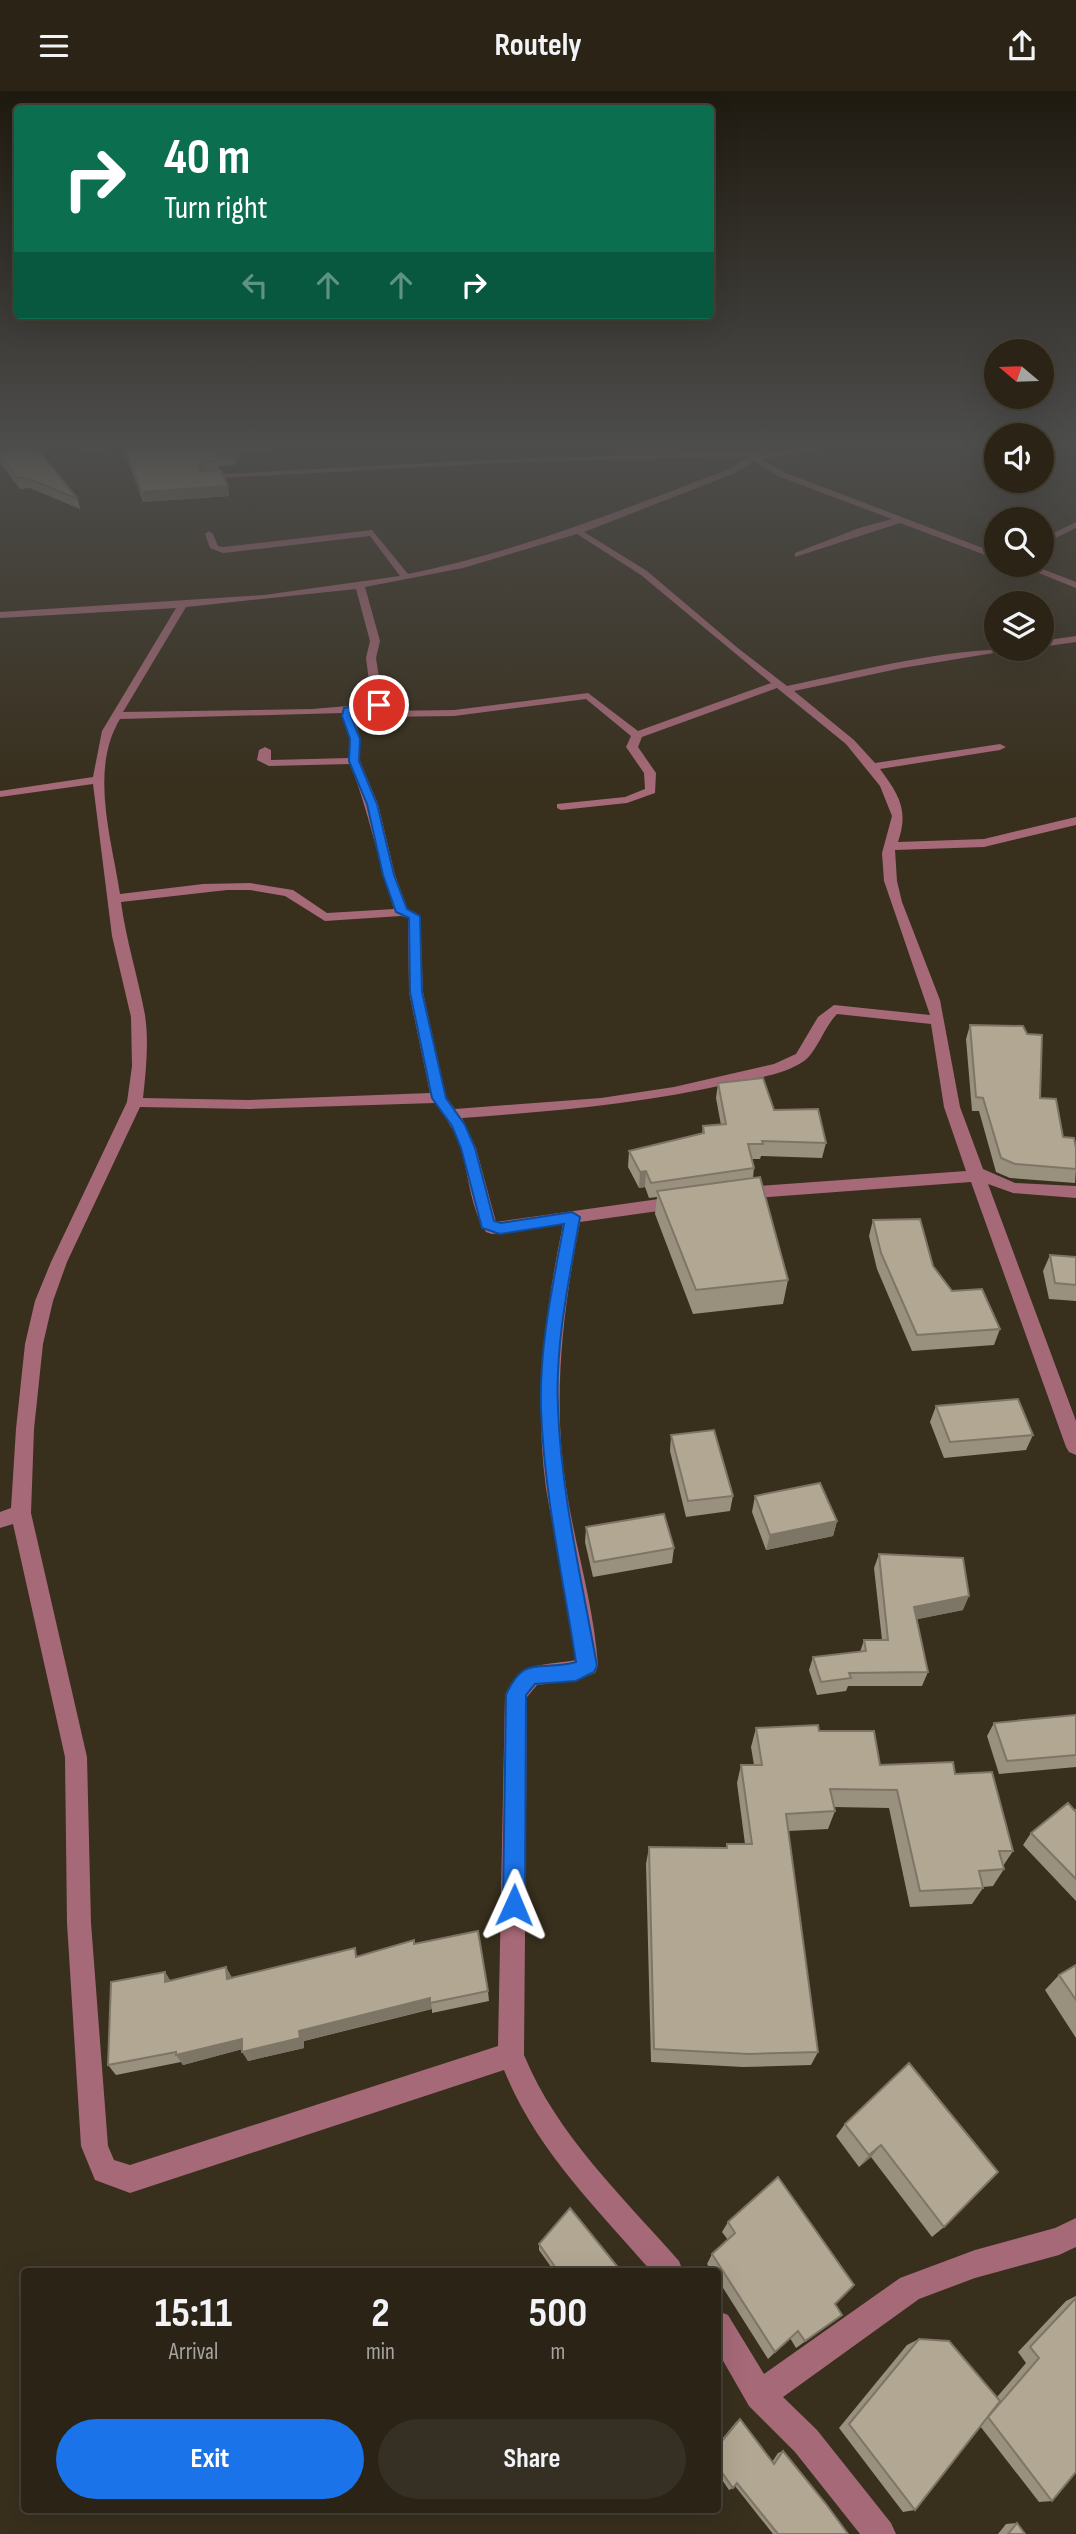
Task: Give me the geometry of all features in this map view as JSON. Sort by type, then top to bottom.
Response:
[{"type":"street","points":[[392,559],[405,576]]},
{"type":"street","points":[[0,615],[182,606],[360,585],[481,559]]},
{"type":"street","points":[[623,559],[848,742],[872,767],[897,807],[898,826],[888,857],[893,896],[934,997],[952,1107],[1076,1447]]},
{"type":"street","points":[[1054,577],[1076,585]]},
{"type":"street","points":[[360,585],[375,641],[371,658],[379,702],[376,707]]},
{"type":"street","points":[[182,606],[107,731],[99,780],[119,936],[138,1017],[139,1066],[135,1102],[59,1262],[44,1301],[34,1344],[11,1517],[76,1757],[79,1923],[95,2146],[104,2171],[131,2179],[511,2055]]},
{"type":"street","points":[[1054,642],[1076,639]]},
{"type":"street","points":[[636,735],[783,687],[984,653]]},
{"type":"street","points":[[376,707],[381,715],[412,716],[587,696],[636,735]]},
{"type":"street","points":[[116,716],[376,707]]},
{"type":"street","points":[[347,710],[355,739],[354,761],[372,804],[388,875],[402,912]]},
{"type":"street","points":[[561,806],[628,800],[651,791],[650,773],[632,747],[636,735]]},
{"type":"street","points":[[872,767],[1000,747]]},
{"type":"street","points":[[265,750],[263,759],[269,763],[354,761]]},
{"type":"street","points":[[0,794],[99,780]]},
{"type":"street","points":[[891,846],[984,843],[1076,821]]},
{"type":"street","points":[[114,899],[247,888],[291,894],[314,913],[325,917],[402,912],[414,916],[416,992],[439,1098],[468,1148],[487,1224],[500,1229],[701,1199]]},
{"type":"street","points":[[450,1114],[601,1103],[674,1092],[779,1067],[801,1057],[823,1020],[834,1009],[938,1020]]},
{"type":"street","points":[[135,1102],[226,1107],[351,1099],[439,1098]]},
{"type":"street","points":[[729,1195],[975,1174],[1013,1188],[1076,1192]]},
{"type":"street","points":[[572,1217],[554,1327],[549,1406],[556,1486],[587,1666],[576,1672],[531,1675],[522,1682],[516,1695],[511,2055],[529,2099],[553,2137],[666,2268]]},
{"type":"street","points":[[760,2395],[910,2288],[975,2264],[1059,2241],[1076,2232]]},
{"type":"street","points":[[721,2330],[760,2395],[806,2441],[880,2534]]},
{"type":"building","points":[[970,1025],[1023,1026],[1027,1034],[1042,1035],[1040,1098],[1056,1099],[1063,1137],[1074,1138],[1076,1169],[1015,1164],[1001,1158],[983,1098],[976,1097]]},
{"type":"building","points":[[763,1078],[774,1110],[818,1109],[826,1143],[762,1141],[763,1144],[748,1144],[754,1168],[651,1183],[646,1171],[640,1172],[629,1151],[704,1133],[703,1126],[726,1124],[718,1083]]},
{"type":"building","points":[[760,1177],[788,1280],[696,1290],[657,1191]]},
{"type":"building","points":[[920,1219],[933,1266],[952,1291],[982,1289],[1000,1329],[917,1335],[881,1253],[873,1220]]},
{"type":"building","points":[[1050,1255],[1076,1257],[1076,1285],[1055,1283]]},
{"type":"building","points":[[1018,1399],[1033,1435],[950,1442],[936,1406]]},
{"type":"building","points":[[714,1430],[733,1496],[688,1501],[671,1435]]},
{"type":"building","points":[[820,1483],[837,1521],[770,1535],[755,1496]]},
{"type":"building","points":[[664,1514],[674,1548],[594,1562],[586,1527]]},
{"type":"building","points":[[879,1554],[963,1558],[969,1596],[914,1607],[928,1672],[849,1673],[851,1678],[821,1682],[813,1657],[866,1651],[864,1640],[888,1640]]},
{"type":"building","points":[[1076,1715],[1076,1755],[1007,1761],[994,1723]]},
{"type":"building","points":[[818,1725],[819,1731],[874,1731],[880,1765],[953,1762],[955,1774],[992,1772],[1013,1851],[999,1851],[1004,1869],[979,1871],[983,1888],[920,1891],[897,1790],[830,1789],[835,1811],[786,1814],[818,2052],[749,2054],[654,2049],[649,1847],[727,1848],[727,1844],[752,1844],[741,1765],[762,1765],[756,1728]]},
{"type":"building","points":[[1068,1803],[1076,1810],[1076,1879],[1031,1833]]},
{"type":"building","points":[[478,1931],[488,1991],[430,2003],[430,1998],[299,2031],[300,2038],[242,2052],[242,2039],[176,2055],[176,2052],[108,2065],[111,1982],[165,1972],[165,1982],[226,1967],[227,1979],[355,1948],[356,1957],[414,1940],[414,1944]]},
{"type":"building","points":[[1076,1965],[1076,2000],[1059,1975]]},
{"type":"building","points":[[909,2063],[998,2172],[944,2227],[881,2145],[869,2155],[845,2124]]},
{"type":"building","points":[[778,2177],[854,2285],[835,2304],[842,2315],[805,2341],[798,2331],[775,2352],[712,2254],[735,2233],[728,2222]]},
{"type":"building","points":[[570,2208],[619,2268],[556,2268],[539,2244]]},
{"type":"building","points":[[1076,2298],[1076,2472],[1052,2501],[988,2417],[1039,2358],[1030,2347]]},
{"type":"building","points":[[919,2339],[949,2341],[1000,2401],[915,2510],[849,2424]]},
{"type":"building","points":[[740,2419],[774,2464],[783,2451],[848,2534],[778,2534],[737,2483],[733,2488],[721,2471],[721,2442]]},
{"type":"building","points":[[1017,2523],[1025,2534],[1008,2534]]},
{"type":"route","points":[[379,705],[363,710],[347,710],[346,716],[355,739],[354,761],[372,804],[388,875],[402,912],[414,916],[416,992],[439,1098],[458,1125],[468,1148],[487,1224],[500,1229],[572,1217],[552,1341],[549,1406],[556,1486],[587,1650],[587,1666],[576,1672],[531,1675],[522,1682],[516,1695],[514,1905]]}]
